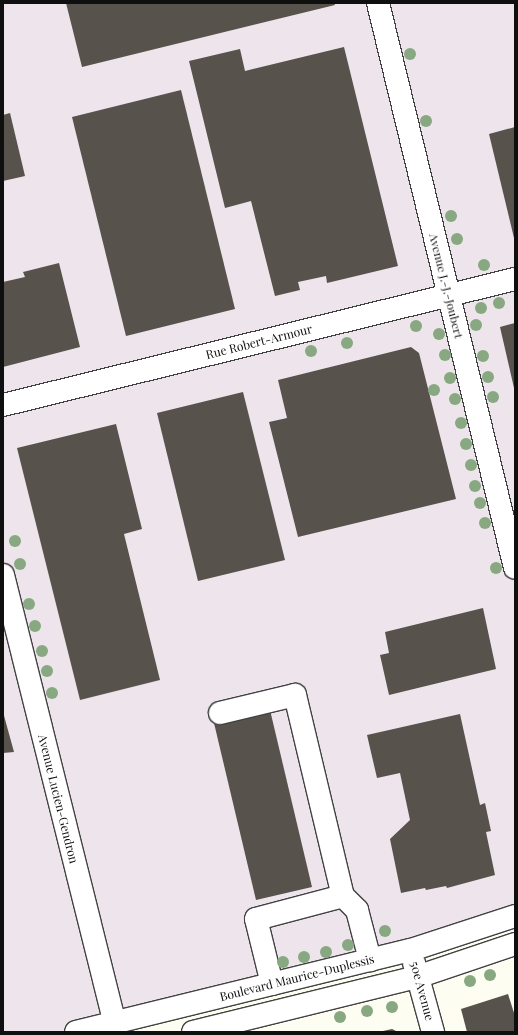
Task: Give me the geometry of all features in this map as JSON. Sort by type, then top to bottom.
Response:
[{"type":"street","name":"Avenue J.-J.-Joubert","points":[[378,3],[515,568]]},
{"type":"street","name":"Rue Robert-Armour","points":[[3,405],[515,279]]},
{"type":"street","name":"Avenue Lucien-Gendron","points":[[3,575],[115,1023]]},
{"type":"street","points":[[220,713],[295,696],[343,896],[357,910],[370,960]]},
{"type":"street","points":[[272,984],[256,919],[343,896]]},
{"type":"street","name":"Boulevard Maurice-Duplessis","points":[[76,1032],[411,950],[515,916]]},
{"type":"street","points":[[193,1032],[417,978],[515,944]]},
{"type":"street","name":"50e Avenue","points":[[411,950],[417,978],[433,1032]]},
{"type":"shaded area","points":[[3,3],[515,3],[515,909],[61,1032],[3,1032]]},
{"type":"building","points":[[66,3],[334,3],[335,5],[82,67]]},
{"type":"building","points":[[344,47],[398,266],[327,283],[326,276],[298,282],[300,290],[275,296],[251,201],[225,208],[189,61],[240,49],[245,71]]},
{"type":"building","points":[[181,90],[235,309],[126,336],[72,117]]},
{"type":"building","points":[[10,113],[25,176],[3,181],[3,115]]},
{"type":"building","points":[[515,127],[515,237],[514,238],[489,134]]},
{"type":"building","points":[[59,263],[80,347],[3,367],[3,282],[25,277],[23,272]]},
{"type":"building","points":[[515,323],[515,388],[514,388],[500,327]]},
{"type":"building","points":[[411,347],[419,353],[456,499],[298,537],[269,422],[287,418],[278,380]]},
{"type":"building","points":[[243,392],[285,560],[198,581],[157,413]]},
{"type":"building","points":[[116,424],[142,529],[124,534],[160,680],[80,700],[17,448]]},
{"type":"building","points":[[483,608],[496,669],[389,695],[380,655],[389,653],[385,632]]},
{"type":"building","points":[[270,710],[312,887],[256,900],[214,723]]},
{"type":"building","points":[[3,712],[14,752],[3,753]]},
{"type":"building","points":[[460,714],[480,805],[485,803],[491,831],[486,832],[495,875],[447,888],[446,886],[426,890],[425,888],[401,893],[390,839],[410,820],[400,773],[377,778],[367,735]]},
{"type":"building","points":[[508,994],[515,1016],[515,1032],[467,1032],[461,1009]]},
{"type":"building","points":[[392,1029],[398,1032],[383,1032],[383,1031]]}]
